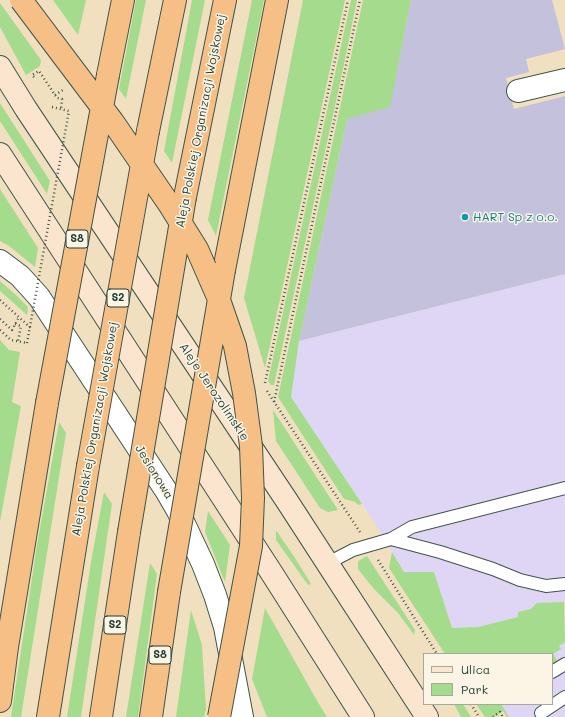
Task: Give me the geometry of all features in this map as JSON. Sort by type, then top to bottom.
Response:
[{"type":"highway","points":[[21,0],[113,122],[169,204],[197,249],[218,297],[235,346],[244,393],[251,446],[253,498],[250,546],[219,717]]},
{"type":"highway","name":"S8","points":[[0,701],[7,647],[46,403],[122,0]]},
{"type":"highway","name":"Aleja Polskiej Organizacji Wojskowej","points":[[48,717],[88,466],[148,131],[175,0]]},
{"type":"highway","name":"Aleja Polskiej Organizacji Wojskowej","points":[[101,717],[129,532],[185,196],[225,0]]},
{"type":"highway","name":"S8","points":[[151,717],[169,592],[224,270],[277,0]]},
{"type":"main road","name":"Aleje Jerozolimskie","points":[[0,67],[26,109],[328,563],[427,717]]},
{"type":"main road","points":[[0,154],[273,574],[363,717]]},
{"type":"street","points":[[518,91],[565,80]]},
{"type":"street","name":"Jesionowa","points":[[0,261],[20,276],[39,297],[178,511],[203,564],[215,595],[226,634],[242,717]]},
{"type":"lane","points":[[328,563],[352,550],[391,539],[412,527],[565,488]]},
{"type":"lane","points":[[391,539],[440,552],[493,569],[520,580],[546,586],[565,584]]},
{"type":"lane","points":[[553,671],[565,664]]},
{"type":"lane","points":[[553,704],[565,698]]},
{"type":"lane","points":[[540,711],[552,705]]},
{"type":"path","points":[[264,387],[348,0]]},
{"type":"path","points":[[274,402],[360,0]]},
{"type":"path","points":[[32,75],[40,71],[57,98],[62,99],[61,109]]},
{"type":"path","points":[[0,330],[11,340],[27,343],[69,111],[53,108]]},
{"type":"path","points":[[0,319],[12,330],[19,317]]},
{"type":"path","points":[[15,324],[21,326],[18,341]]},
{"type":"path","points":[[345,508],[356,526]]},
{"type":"path","points":[[374,554],[435,653]]},
{"type":"path","points":[[472,705],[479,717]]},
{"type":"path","points":[[494,717],[500,712],[503,717]]},
{"type":"shaded area","points":[[411,0],[552,0],[565,49],[526,59],[529,72],[506,78],[514,109],[565,96],[565,274],[299,341],[347,119],[394,84]]},
{"type":"shaded area","points":[[565,274],[565,602],[537,603],[531,609],[518,612],[518,617],[478,627],[452,628],[434,572],[404,572],[376,525],[291,397],[299,341]]},
{"type":"shaded area","points":[[565,642],[565,717],[509,717],[502,705],[553,705],[553,654],[559,646]]},
{"type":"green space","points":[[53,0],[86,0],[78,35]]},
{"type":"green space","points":[[136,0],[146,0],[126,99],[119,89]]},
{"type":"green space","points":[[192,0],[205,0],[172,163],[164,151]]},
{"type":"green space","points":[[252,0],[264,0],[216,236],[208,220]]},
{"type":"green space","points":[[303,0],[345,0],[265,368],[244,298]]},
{"type":"green space","points":[[351,0],[357,0],[342,74],[274,385],[271,385],[268,381]]},
{"type":"green space","points":[[363,0],[411,0],[390,107],[347,119],[299,341],[291,397],[362,504],[358,505],[355,502],[344,499],[278,397]]},
{"type":"green space","points":[[0,3],[41,60],[40,66],[26,75],[0,27]]},
{"type":"green space","points":[[0,103],[50,181],[47,194],[0,121]]},
{"type":"green space","points":[[0,189],[38,248],[35,267],[9,246],[0,241]]},
{"type":"green space","points":[[0,281],[28,307],[27,315],[0,291]]},
{"type":"green space","points":[[0,340],[9,350],[20,352],[12,402],[21,406],[0,522]]},
{"type":"green space","points":[[273,410],[338,510],[328,512],[320,508],[276,441]]},
{"type":"green space","points":[[59,422],[66,433],[21,717],[11,717],[37,545]]},
{"type":"green space","points":[[104,492],[112,504],[81,717],[67,717],[92,556]]},
{"type":"green space","points":[[208,511],[230,545],[225,582],[205,532]]},
{"type":"green space","points":[[276,530],[311,584],[308,585],[276,540]]},
{"type":"green space","points":[[392,552],[404,572],[434,572],[452,628],[478,627],[518,617],[518,612],[531,609],[537,603],[564,602],[565,642],[559,646],[561,649],[553,654],[444,653],[389,568]]},
{"type":"green space","points":[[367,556],[415,630],[414,635],[398,613],[374,589],[358,569],[358,562]]},
{"type":"green space","points":[[150,563],[157,574],[138,717],[126,717]]},
{"type":"green space","points":[[265,608],[327,717],[267,717],[252,679]]},
{"type":"green space","points":[[191,610],[202,645],[206,709],[204,717],[176,717]]},
{"type":"green space","points":[[553,654],[558,662],[553,664]]},
{"type":"green space","points":[[455,705],[464,705],[471,717],[461,717]]},
{"type":"green space","points":[[477,705],[502,705],[509,717],[507,717],[503,711],[494,717],[485,717]]},
{"type":"place","name":"HART Sp z o.o.","points":[[465,217]]}]
